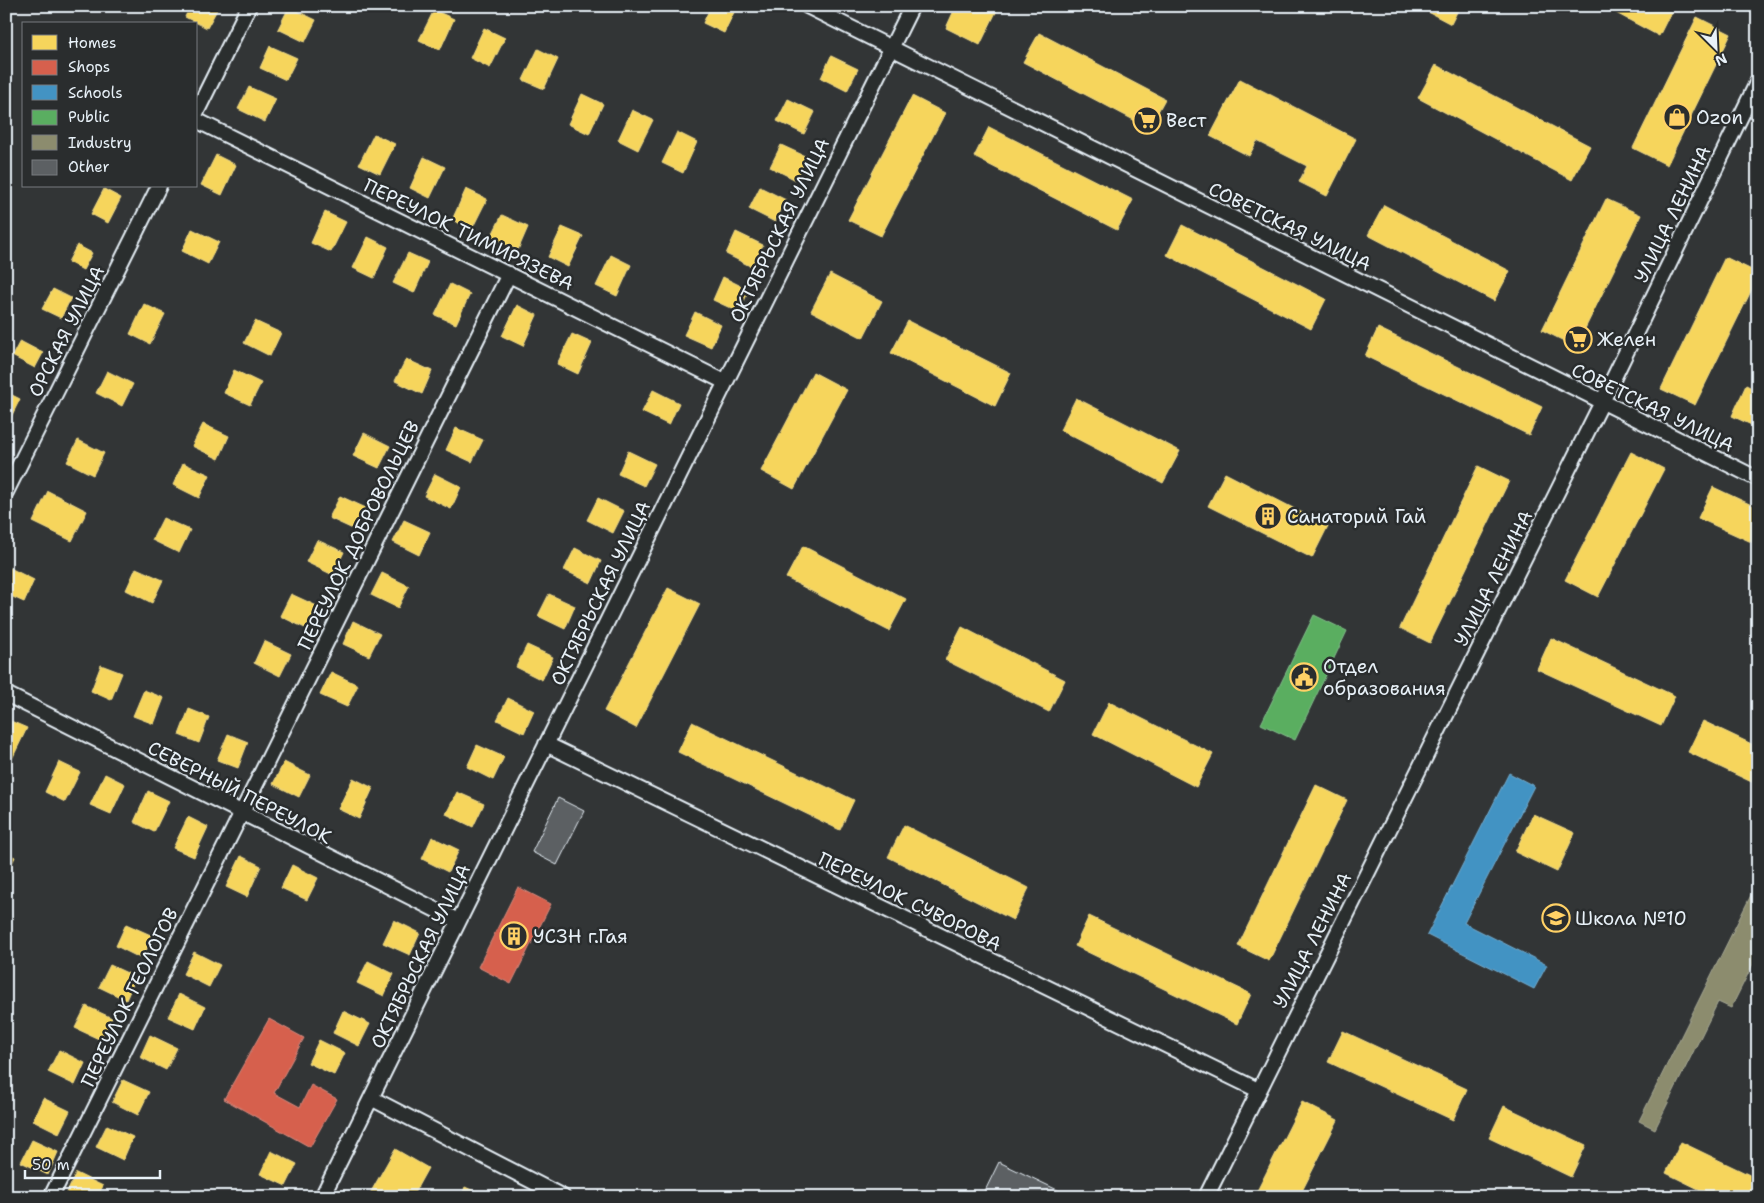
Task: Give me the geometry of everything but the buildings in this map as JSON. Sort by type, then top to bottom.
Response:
[{"type":"street","points":[[198,109],[249,6]]},
{"type":"street","name":"СОВЕТСКАЯ УЛИЦА","points":[[807,6],[1758,479]]},
{"type":"street","name":"ОКТЯБРЬСКАЯ УЛИЦА","points":[[322,1197],[912,6]]},
{"type":"street","name":"УЛИЦА ЛЕНИНА","points":[[1206,1197],[1602,402],[1758,81]]},
{"type":"street","name":"ПЕРЕУЛОК ТИМИРЯЗЕВА","points":[[198,121],[725,382]]},
{"type":"street","name":"ОРСКАЯ УЛИЦА","points":[[6,492],[159,188]]},
{"type":"street","name":"ПЕРЕУЛОК ДОБРОВОЛЬЦЕВ","points":[[241,814],[509,274]]},
{"type":"street","name":"СЕВЕРНЫЙ ПЕРЕУЛОК","points":[[6,694],[241,814],[458,921]]},
{"type":"street","name":"ПЕРЕУЛОК СУВОРОВА","points":[[546,744],[1258,1090]]},
{"type":"street","name":"ПЕРЕУЛОК ГЕОЛОГОВ","points":[[51,1197],[241,814]]},
{"type":"street","points":[[371,1098],[563,1197]]},
{"type":"place","name":"Ozon","points":[[1677,117]]},
{"type":"place","name":"Вест","points":[[1147,120]]},
{"type":"place","name":"Желен","points":[[1578,339]]},
{"type":"place","name":"Санаторий Гай","points":[[1268,516]]},
{"type":"place","name":"Отдел образования","points":[[1304,677]]},
{"type":"place","name":"Школа №10","points":[[1556,918]]},
{"type":"place","name":"УСЗН г.Гая","points":[[514,936]]}]
